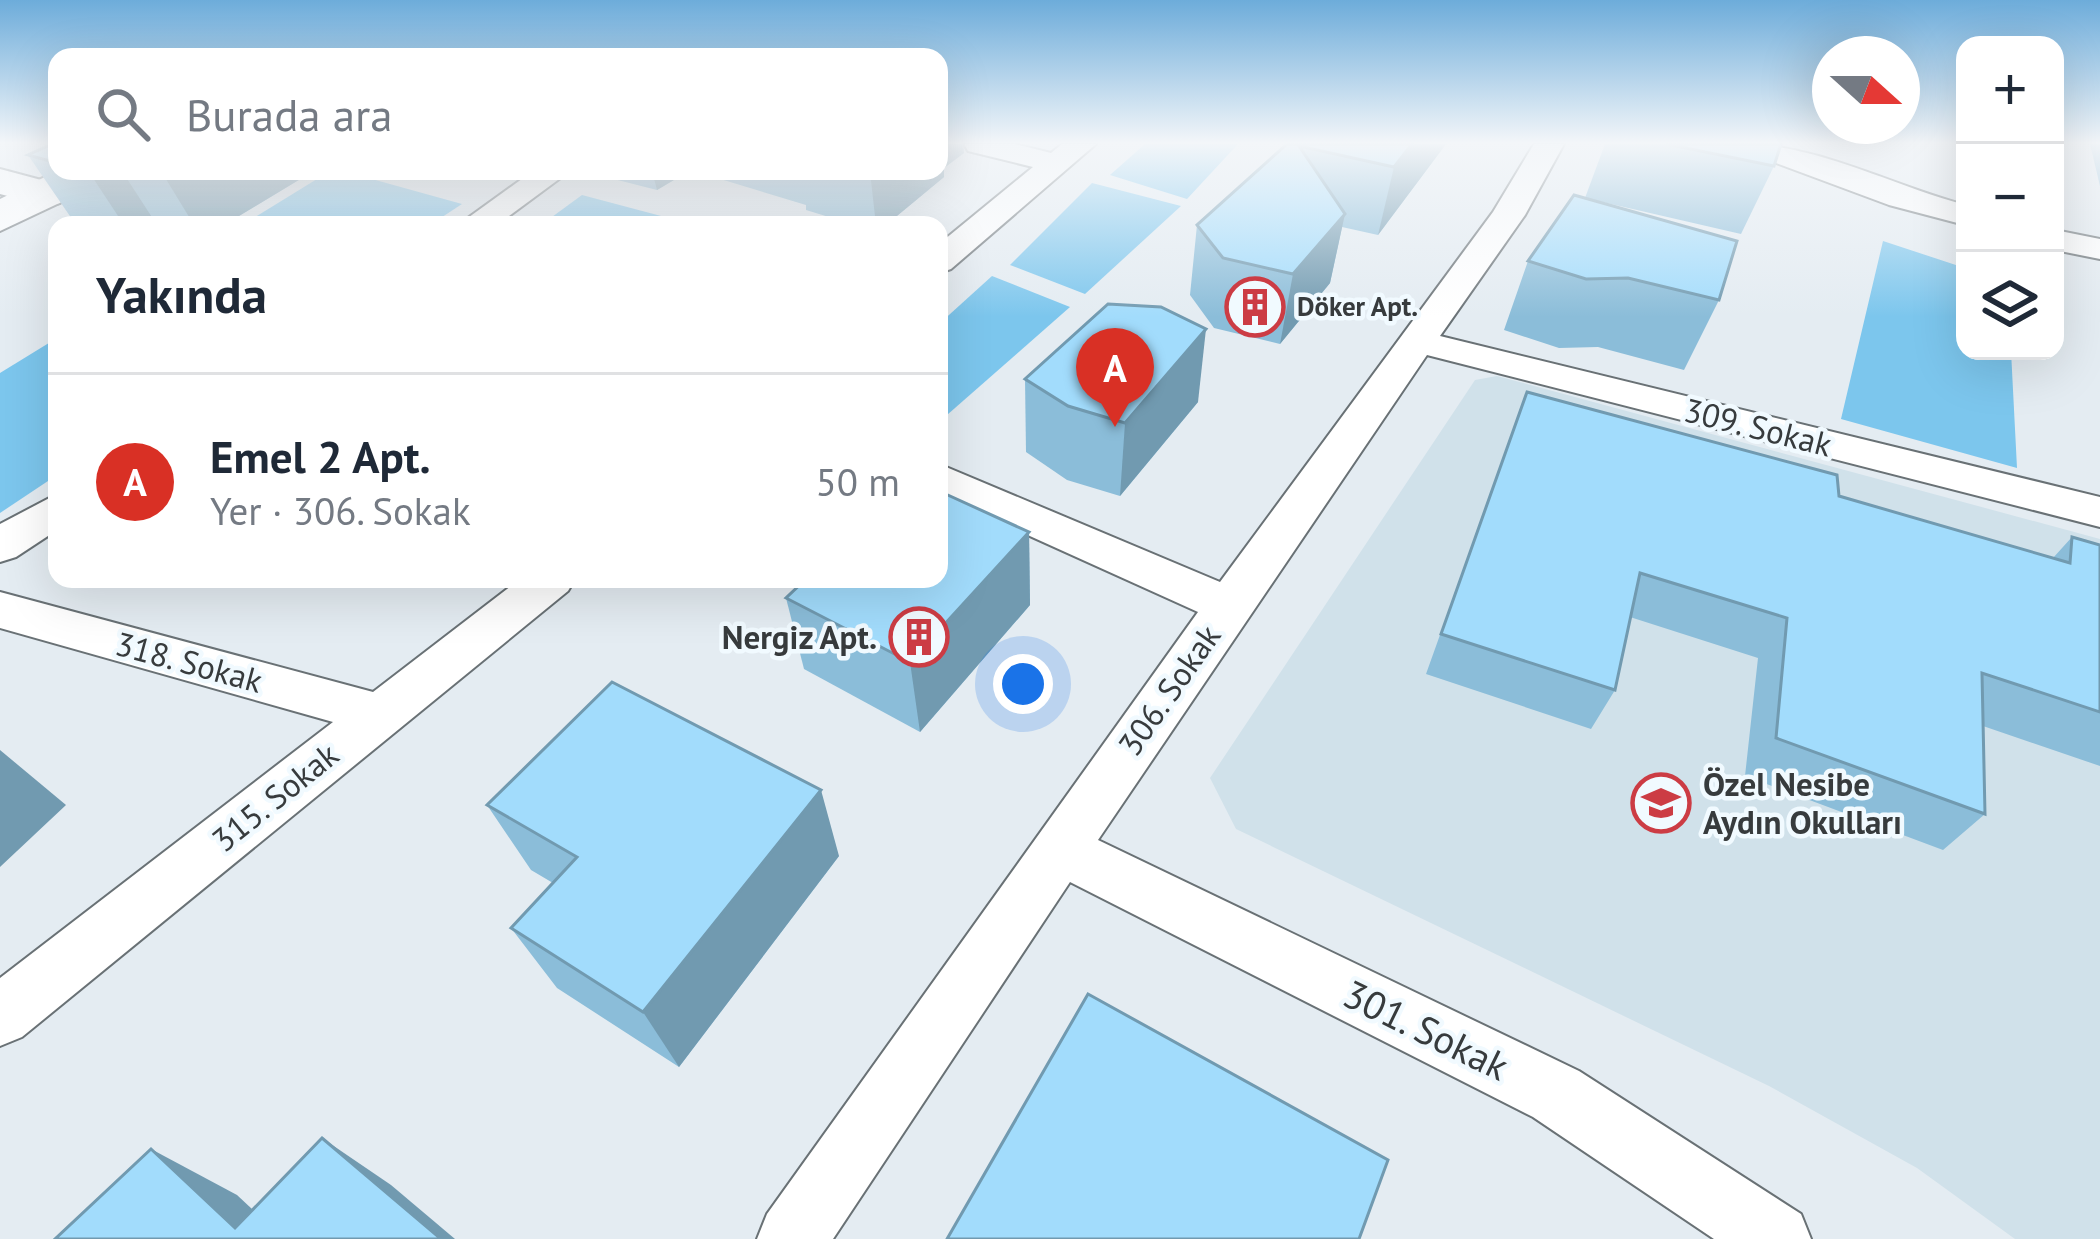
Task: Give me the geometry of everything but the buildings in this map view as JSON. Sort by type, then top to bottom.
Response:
[{"type":"street","points":[[948,255],[1012,202]]},
{"type":"street","name":"306. Sokak","points":[[792,1239],[1228,605],[1516,202]]},
{"type":"street","points":[[1915,202],[1956,213]]},
{"type":"street","points":[[2064,242],[2100,249]]},
{"type":"street","name":"309. Sokak","points":[[1416,341],[2100,512]]},
{"type":"street","points":[[948,482],[1228,605]]},
{"type":"street","points":[[0,546],[48,515]]},
{"type":"street","name":"315. Sokak","points":[[0,1016],[540,588]]},
{"type":"street","name":"318. Sokak","points":[[0,610],[378,715]]},
{"type":"street","name":"301. Sokak","points":[[1060,849],[1556,1094],[1776,1239]]},
{"type":"shaded area","points":[[280,202],[462,204],[444,216],[257,216]]},
{"type":"shaded area","points":[[573,202],[608,202],[661,216],[553,216]]},
{"type":"shaded area","points":[[1073,202],[1181,206],[1085,294],[1010,265]]},
{"type":"shaded area","points":[[1883,241],[1956,265],[1956,360],[2011,360],[2017,468],[1841,419]]},
{"type":"shaded area","points":[[992,276],[1070,307],[948,414],[948,316]]},
{"type":"shaded area","points":[[48,344],[48,481],[0,513],[0,373]]},
{"type":"shaded area","name":"Özel Nesibe Aydın Okulları","points":[[1497,376],[2100,539],[2100,1239],[2015,1239],[1917,1168],[1769,1086],[1236,829],[1210,778],[1475,380]]},
{"type":"place","name":"Döker Apt.","points":[[1255,307]]},
{"type":"place","name":"Emel 2 Apt.","points":[[1115,427]]},
{"type":"place","name":"Nergiz Apt.","points":[[919,637]]},
{"type":"place","name":"Özel Nesibe Aydın Okulları","points":[[1661,803]]}]
